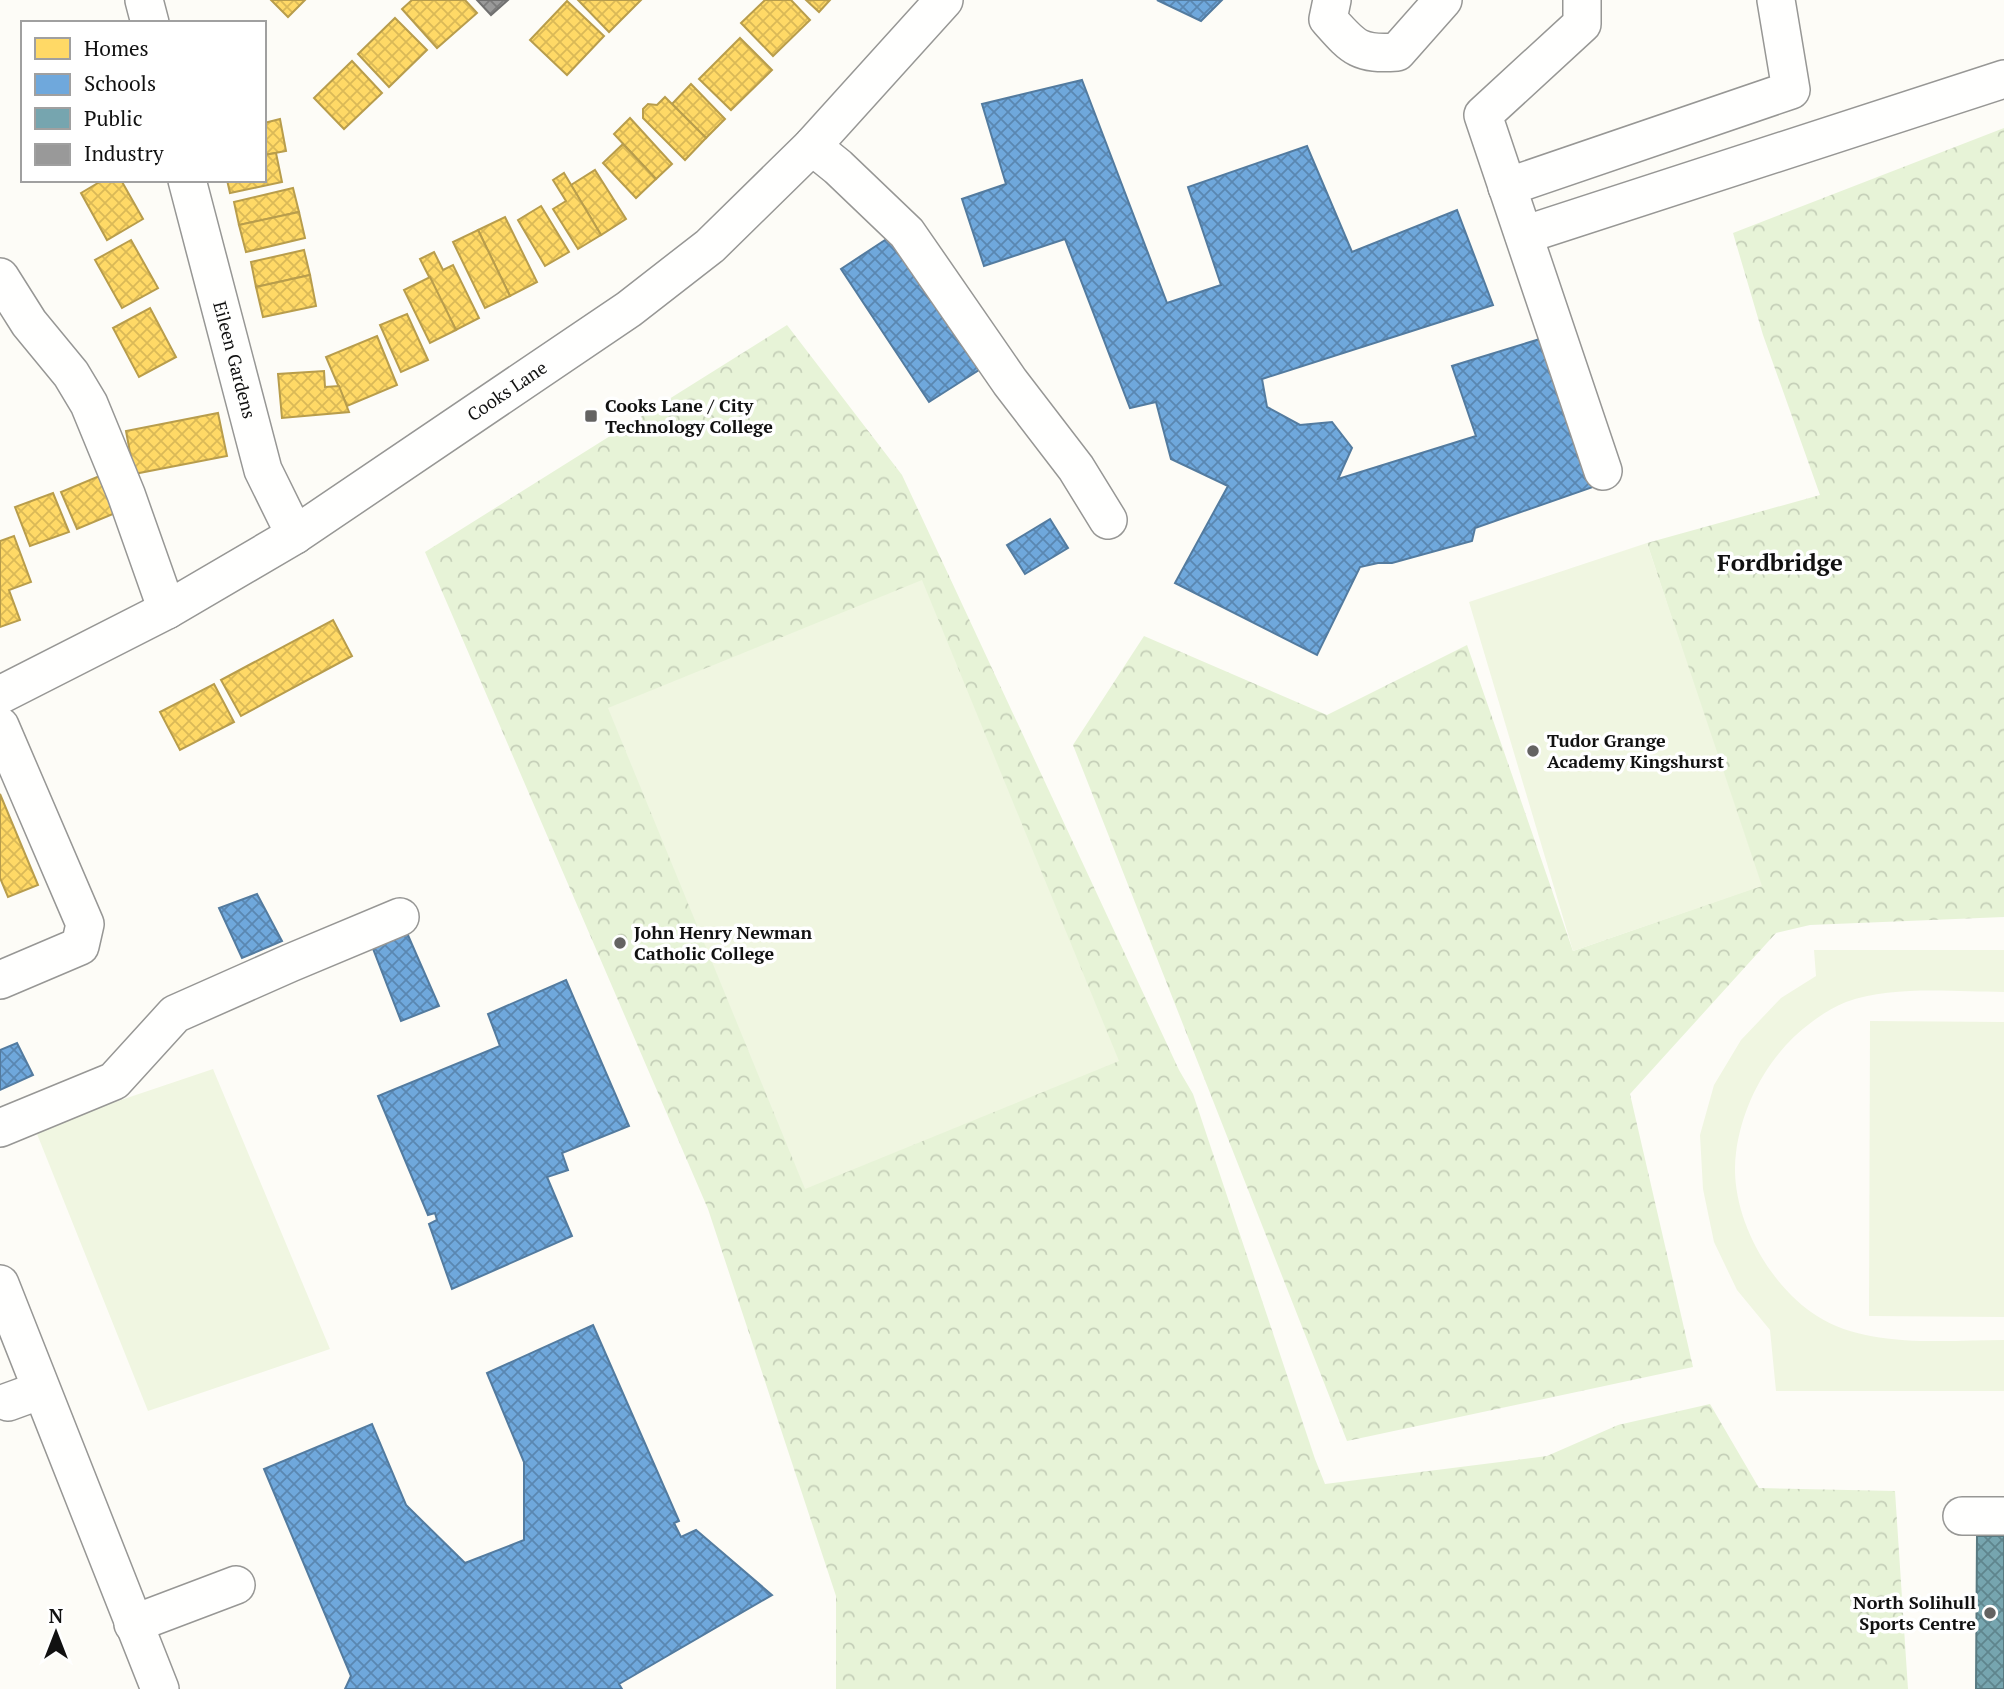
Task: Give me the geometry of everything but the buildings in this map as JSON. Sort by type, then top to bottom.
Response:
[{"type":"street","points":[[144,0],[149,21]]},
{"type":"street","name":"Cooks Lane","points":[[0,695],[167,610],[295,535],[629,309],[710,246],[812,146],[944,0]]},
{"type":"street","points":[[1332,0],[1328,19],[1348,41],[1371,54],[1397,52],[1443,0]]},
{"type":"street","points":[[1582,0],[1582,24],[1483,115],[1604,471]]},
{"type":"street","points":[[1507,187],[1791,90],[1776,0]]},
{"type":"street","points":[[1524,235],[2004,79]]},
{"type":"street","points":[[812,146],[907,233],[1010,382],[1076,468],[1108,520]]},
{"type":"street","name":"Eileen Gardens","points":[[188,182],[263,470],[295,535]]},
{"type":"street","points":[[0,277],[29,323],[71,374],[89,404],[127,494],[167,610]]},
{"type":"street","points":[[0,726],[85,924],[80,946],[1,980]]},
{"type":"street","points":[[0,1128],[114,1081],[175,1014],[400,917]]},
{"type":"street","points":[[0,1284],[25,1396],[133,1624],[160,1689]]},
{"type":"street","points":[[1962,1516],[2004,1516]]},
{"type":"street","points":[[133,1624],[236,1585]]},
{"type":"green space","points":[[2004,128],[2004,917],[1810,925],[1776,933],[1630,1094],[1693,1367],[1347,1441],[1073,745],[1144,636],[1327,715],[1467,645],[1573,951],[1760,886],[1647,543],[1820,495],[1763,335],[1733,233]]},
{"type":"green space","points":[[787,325],[902,475],[1179,1070],[1193,1094],[1325,1484],[1547,1456],[1618,1425],[1710,1404],[1759,1488],[1895,1491],[1908,1689],[836,1689],[836,1596],[708,1209],[425,552]]},
{"type":"green space","points":[[1647,543],[1762,886],[1573,951],[1469,602]]},
{"type":"green space","points":[[922,580],[1119,1061],[805,1189],[608,708]]},
{"type":"green space","points":[[1814,950],[2004,950],[2004,992],[1884,993],[1846,1002],[1806,1026],[1776,1057],[1753,1095],[1738,1138],[1735,1176],[1738,1199],[1755,1245],[1768,1267],[1799,1303],[1837,1327],[1860,1334],[1908,1340],[2004,1340],[2004,1391],[1776,1391],[1770,1330],[1737,1290],[1714,1242],[1703,1189],[1700,1135],[1714,1085],[1741,1040],[1781,998],[1816,976]]},
{"type":"green space","points":[[1870,1021],[2004,1022],[2004,1317],[1869,1316]]},
{"type":"green space","points":[[213,1069],[330,1349],[148,1411],[35,1129]]},
{"type":"place","name":"Cooks Lane / City Technology College","points":[[591,416]]},
{"type":"place","name":"Tudor Grange Academy Kingshurst","points":[[1533,751]]},
{"type":"place","name":"John Henry Newman Catholic College","points":[[620,943]]},
{"type":"place","name":"North Solihull Sports Centre","points":[[1990,1613]]},
{"type":"district","name":"Fordbridge","points":[[1780,563]]}]
